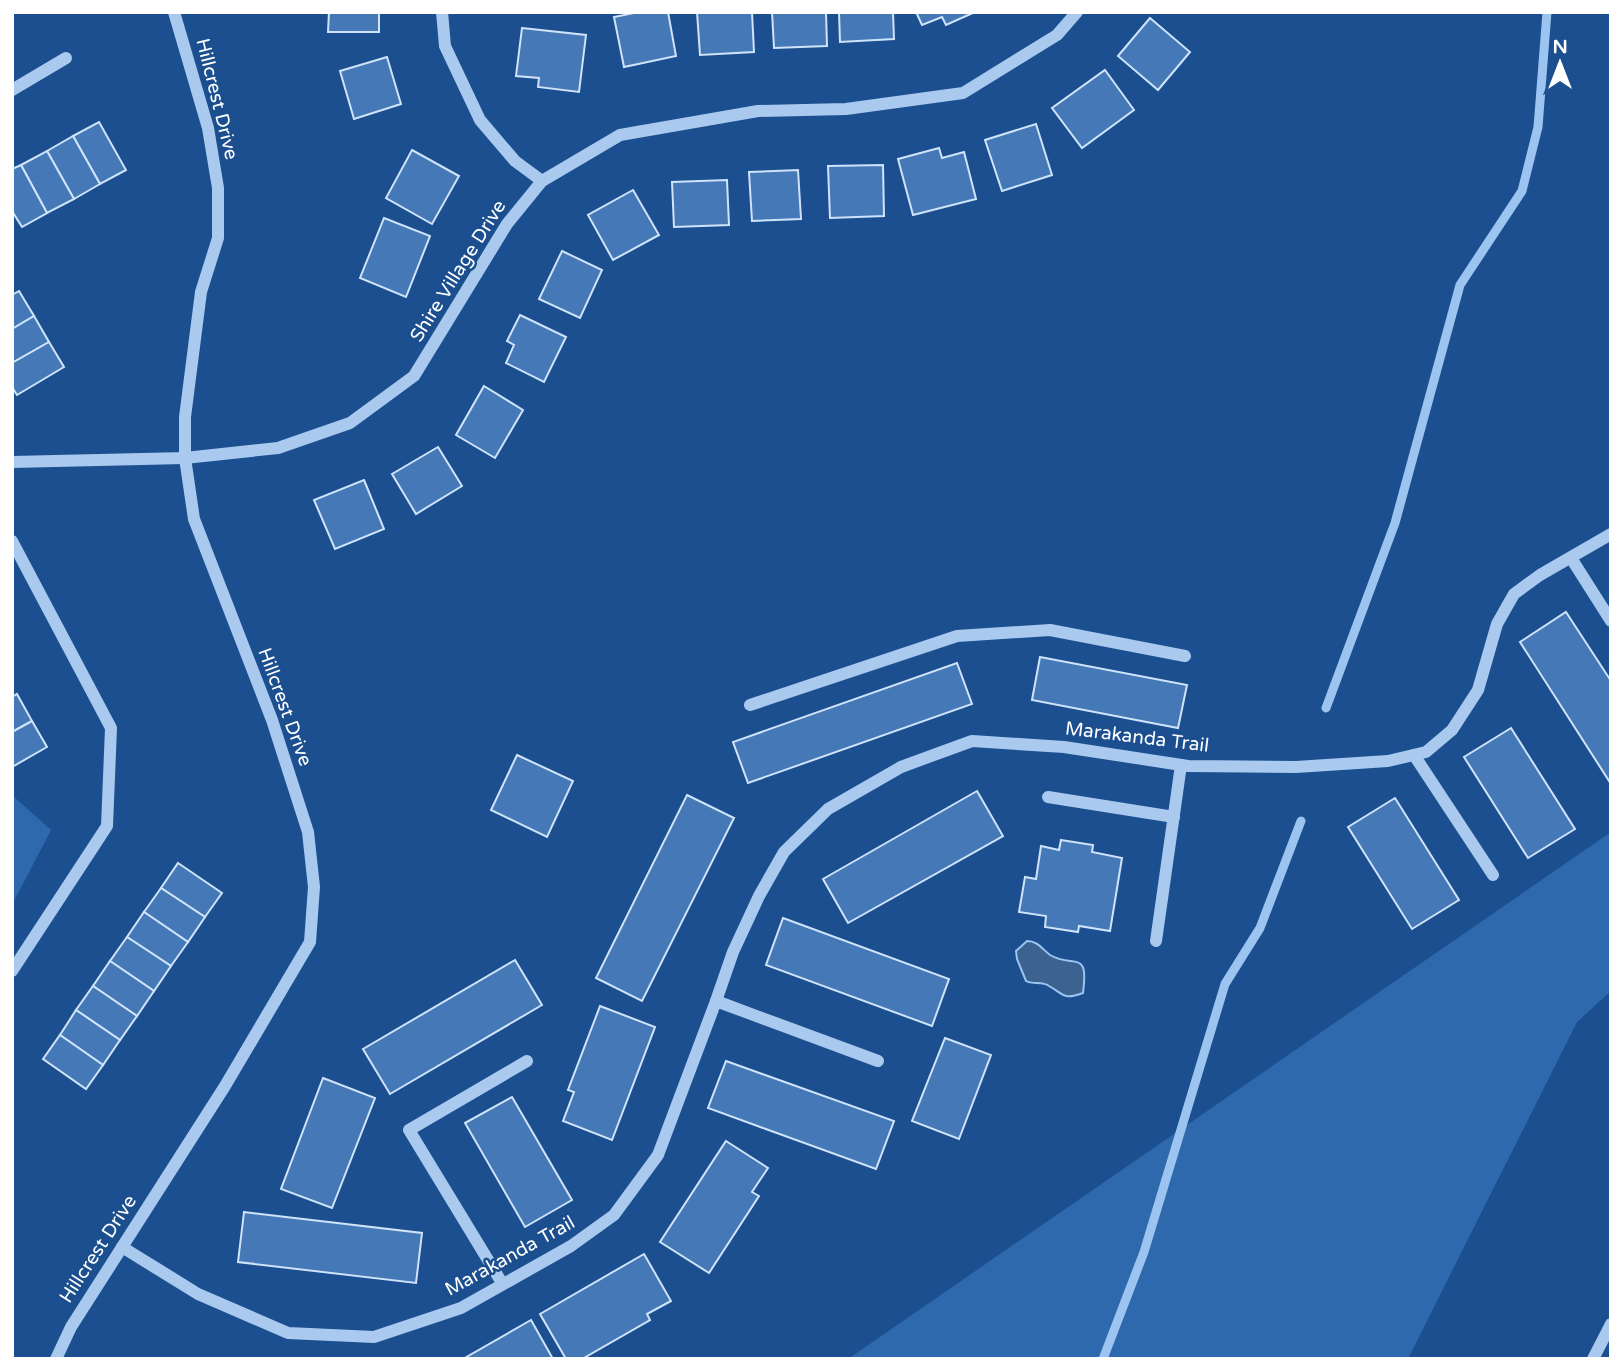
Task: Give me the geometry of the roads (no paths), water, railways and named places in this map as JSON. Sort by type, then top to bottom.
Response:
[{"type":"street","name":"Hillcrest Drive","points":[[55,1359],[71,1327],[225,1086],[310,942],[314,887],[308,832],[272,720],[194,519],[185,458],[185,417],[201,292],[218,238],[218,188],[208,128],[174,12]]},
{"type":"street","points":[[442,12],[445,46],[480,120],[515,161],[542,181]]},
{"type":"street","name":"Shire Village Drive","points":[[12,462],[185,458],[278,449],[350,424],[414,376],[507,224],[542,181],[620,135],[758,111],[846,109],[963,93],[1057,35],[1077,12]]},
{"type":"street","points":[[12,90],[66,58]]},
{"type":"street","name":"Marakanda Trail","points":[[121,1247],[198,1294],[288,1333],[373,1337],[461,1308],[571,1246],[614,1215],[657,1154],[733,952],[759,896],[784,852],[828,809],[901,767],[972,741],[1063,747],[1181,765],[1296,767],[1388,761],[1426,752],[1452,730],[1478,690],[1497,624],[1514,594],[1611,534]]},
{"type":"street","points":[[12,541],[111,728],[107,826],[12,971]]},
{"type":"street","points":[[1571,558],[1611,621]]},
{"type":"street","points":[[750,705],[957,636],[1049,630],[1185,656]]},
{"type":"street","points":[[1414,755],[1493,875]]},
{"type":"street","points":[[1156,942],[1181,765]]},
{"type":"street","points":[[1048,797],[1174,817]]},
{"type":"street","points":[[716,1001],[878,1061]]},
{"type":"street","points":[[502,1283],[409,1129],[527,1061]]},
{"type":"street","points":[[1593,1359],[1611,1324]]},
{"type":"waterway","points":[[1326,708],[1395,523],[1460,285],[1522,191],[1538,127],[1547,12]]},
{"type":"waterway","points":[[1103,1359],[1144,1252],[1225,984],[1260,928],[1301,821]]}]
